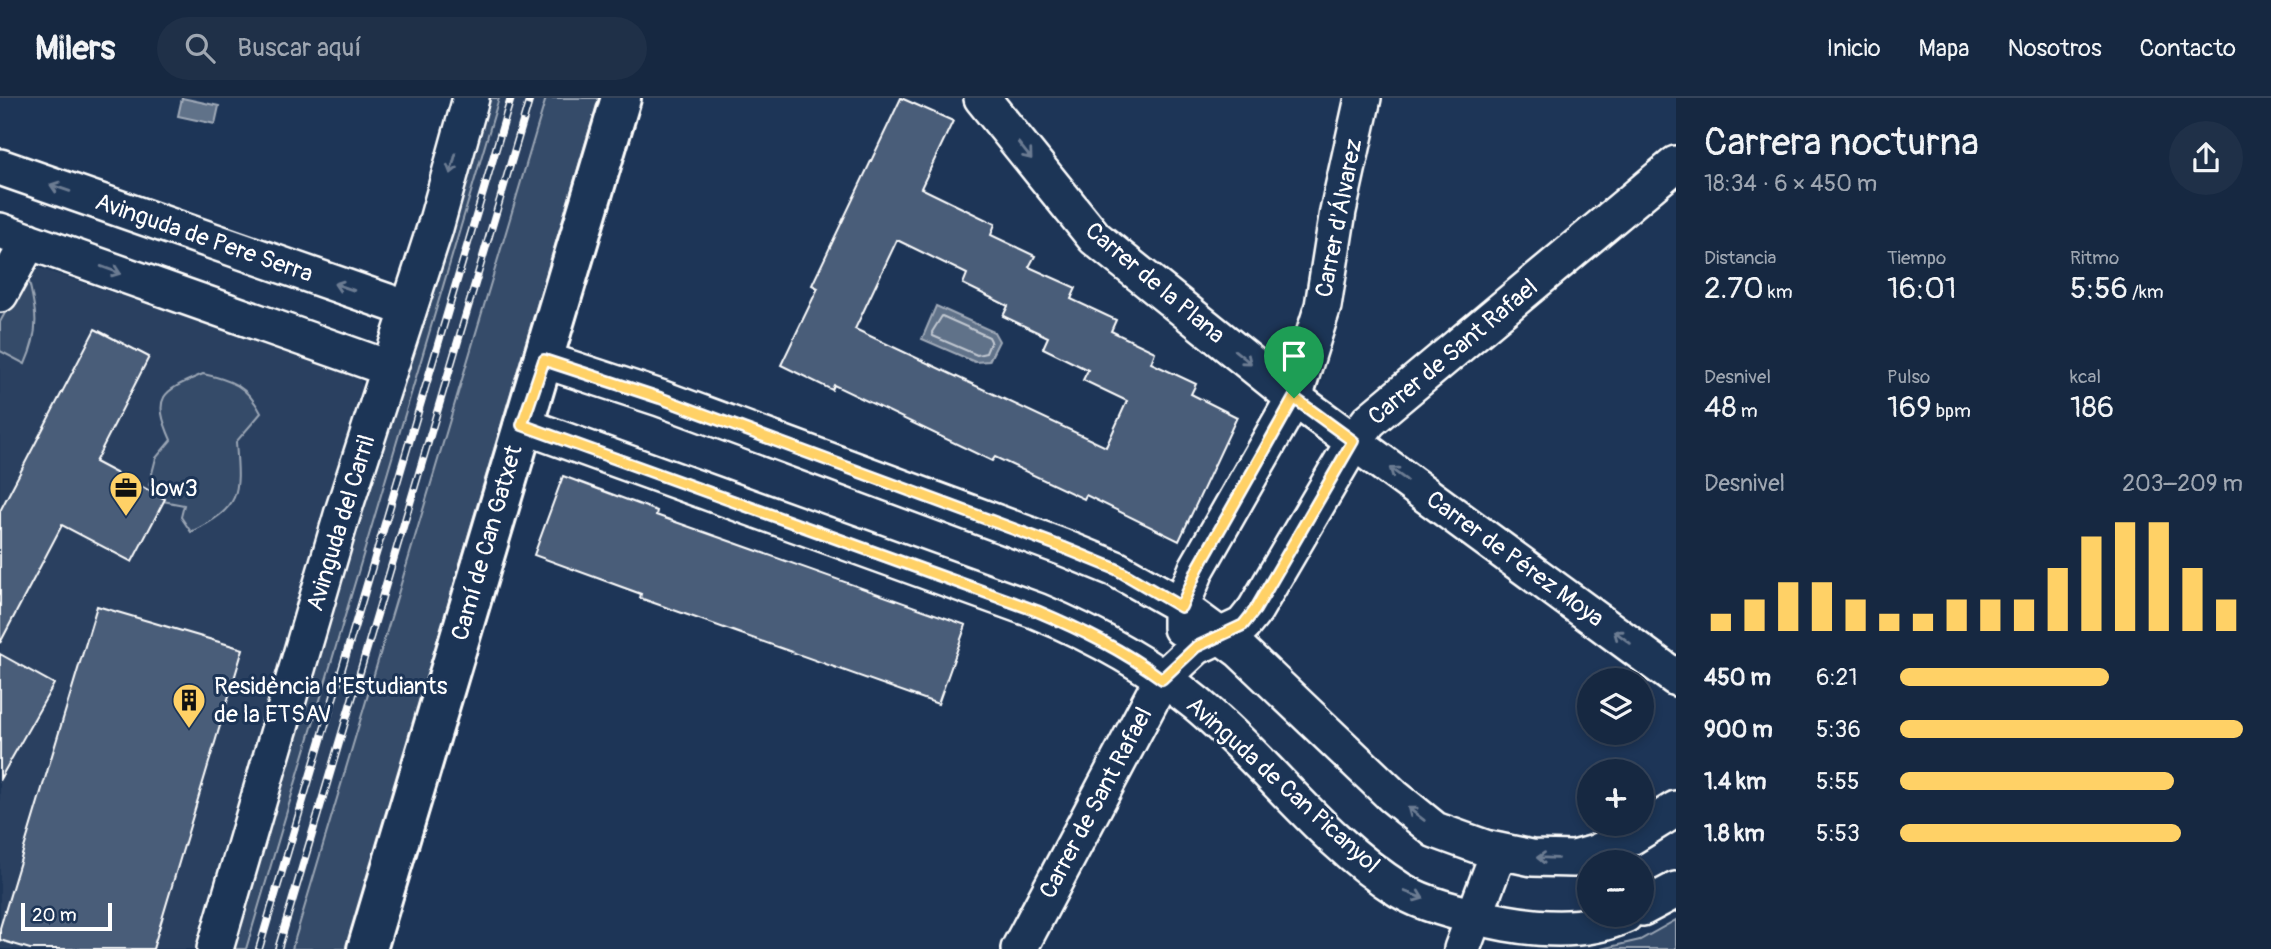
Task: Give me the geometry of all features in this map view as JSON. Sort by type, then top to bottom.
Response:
[{"type":"street","name":"Avinguda del Carril","points":[[215,949],[341,515],[435,228],[471,98]]},
{"type":"street","name":"Camí de Can Gatxet","points":[[367,949],[621,98]]},
{"type":"street","name":"Carrer de la Plana","points":[[982,98],[1096,238],[1294,398],[1353,441]]},
{"type":"street","name":"Carrer d'Álvarez","points":[[1162,679],[1176,650],[1181,628],[1181,607],[1198,568],[1294,398],[1323,306],[1338,211],[1363,98]]},
{"type":"street","name":"Carrer de Sant Rafael","points":[[1019,949],[1162,679],[1196,647],[1243,625],[1255,610],[1353,441],[1369,421],[1676,164]]},
{"type":"street","name":"Avinguda de Pere Serra","points":[[0,167],[408,309]]},
{"type":"street","points":[[0,294],[14,236],[388,368]]},
{"type":"street","points":[[544,360],[660,398],[1116,569],[1181,607],[1241,651],[1393,796],[1436,830],[1499,851],[1532,858],[1574,859],[1631,837],[1676,809]]},
{"type":"street","name":"Avinguda de Can Picanyol","points":[[522,425],[1037,611],[1085,631],[1136,660],[1197,704],[1348,848],[1401,891],[1475,917],[1525,926],[1585,927]]},
{"type":"street","name":"Carrer de Pérez Moya","points":[[1353,441],[1676,678]]},
{"type":"street","points":[[1462,949],[1499,851]]},
{"type":"street","points":[[1654,902],[1676,890]]},
{"type":"shaded area","points":[[485,98],[499,98],[246,949],[227,949]]},
{"type":"shaded area","points":[[499,98],[546,98],[292,949],[246,949]]},
{"type":"shaded area","points":[[546,98],[599,98],[348,949],[292,949]]},
{"type":"shaded area","points":[[0,255],[358,375],[374,417],[215,949],[0,949]]},
{"type":"shaded area","points":[[27,273],[33,298],[35,329],[25,364],[0,351],[0,322]]},
{"type":"shaded area","points":[[203,374],[222,379],[244,390],[261,413],[236,442],[237,487],[229,506],[220,515],[191,532],[181,517],[184,505],[163,501],[149,485],[156,458],[171,440],[162,413],[164,396],[178,385]]},
{"type":"shaded area","points":[[1676,920],[1676,949],[1601,949],[1640,940]]},
{"type":"water","points":[[182,98],[219,106],[215,124],[178,116]]},
{"type":"water","points":[[936,306],[994,332],[999,341],[989,361],[975,362],[922,339]]},
{"type":"building","points":[[901,98],[953,121],[921,188],[995,224],[991,235],[1035,256],[1029,267],[1076,288],[1071,299],[1116,320],[1111,331],[1155,352],[1151,363],[1196,384],[1191,394],[1237,417],[1179,541],[1086,495],[1084,499],[995,457],[992,461],[834,385],[832,390],[781,365],[818,288],[812,285]],"holes":[[[897,240],[967,274],[963,284],[1008,306],[1003,316],[1048,337],[1043,348],[1088,370],[1083,380],[1127,401],[1106,447],[855,329]]]},
{"type":"building","points":[[95,329],[149,357],[95,462],[165,499],[132,562],[62,525],[0,643],[0,511]]},
{"type":"building","points":[[563,476],[657,511],[656,515],[966,625],[938,704],[640,598],[641,594],[534,555]]},
{"type":"building","name":"Residència d'Estudiants de la ETSAV","points":[[97,606],[243,649],[153,949],[30,949],[0,940],[0,928]]},
{"type":"building","points":[[0,654],[54,684],[0,779]]},
{"type":"railway","points":[[259,949],[511,98]]},
{"type":"railway","points":[[278,949],[530,98]]},
{"type":"place","name":"low3","points":[[126,518]]},
{"type":"place","name":"Residència d'Estudiants de la ETSAV","points":[[189,730]]},
{"type":"route","points":[[544,360],[660,398],[1062,547],[1116,569],[1181,607],[1198,568],[1294,398],[1353,441],[1255,610],[1243,625],[1196,647],[1162,679],[1136,660],[1085,631],[1037,611],[522,425],[544,360]]}]
